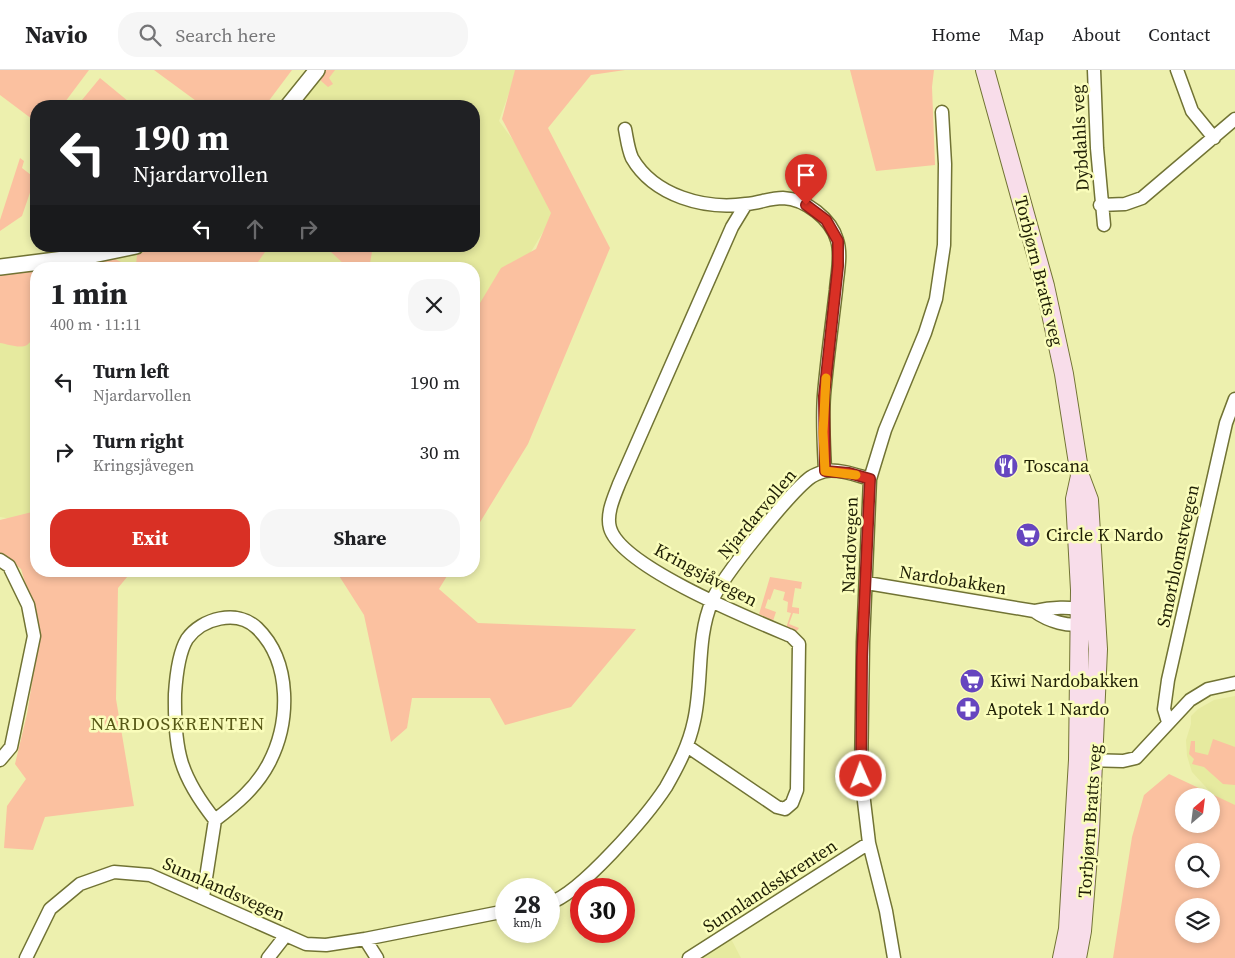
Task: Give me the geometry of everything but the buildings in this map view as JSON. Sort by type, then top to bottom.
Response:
[{"type":"main road","name":"Torbjørn Bratts veg","points":[[985,70],[1045,286],[1064,374],[1080,476],[1089,500],[1097,619],[1086,760],[1062,958]]},
{"type":"main road","name":"Torbjørn Bratts veg","points":[[1077,958],[1082,931],[1086,760],[1075,499],[1080,476]]},
{"type":"street","points":[[293,100],[317,70]]},
{"type":"street","name":"Dybdahls veg","points":[[1094,70],[1100,205],[1104,225]]},
{"type":"street","points":[[1177,70],[1192,112],[1214,138]]},
{"type":"street","name":"Nardovegen","points":[[894,958],[886,911],[869,843],[861,776],[860,738],[870,479],[885,430],[925,333],[936,299],[944,245],[946,164],[942,112]]},
{"type":"street","name":"Dybdahls veg","points":[[1100,205],[1125,204],[1142,198],[1235,119]]},
{"type":"street","points":[[625,129],[632,157],[642,171],[659,186],[688,200],[718,205],[746,204],[762,200],[785,198],[806,205],[826,220],[838,241],[838,266],[824,396],[825,471]]},
{"type":"street","name":"Kringsjåvegen","points":[[687,746],[777,806],[785,809],[792,803],[797,790],[799,644],[791,636],[712,601],[661,575],[643,563],[616,540],[610,528],[609,517],[619,484],[732,227],[746,204]]},
{"type":"street","points":[[40,262],[107,252]]},
{"type":"street","points":[[0,267],[30,263]]},
{"type":"street","name":"Smørblomstvegen","points":[[1168,722],[1164,709],[1168,680],[1226,423],[1235,399]]},
{"type":"street","name":"Njardarvollen","points":[[560,898],[570,893],[605,859],[665,788],[687,746],[694,720],[703,637],[712,601],[732,570],[785,505],[812,477],[825,471],[849,473],[870,479]]},
{"type":"street","points":[[0,560],[9,566],[28,605],[34,636],[11,747],[0,760]]},
{"type":"street","name":"Nardobakken","points":[[867,583],[1034,611],[1047,608],[1080,617],[1097,619]]},
{"type":"street","points":[[203,898],[215,820],[242,799],[269,763],[278,739],[284,709],[281,675],[268,644],[257,628],[244,620],[233,618],[221,618],[208,622],[187,640],[176,680],[178,750],[184,775],[196,796],[215,820]]},
{"type":"street","points":[[1086,760],[1123,761],[1136,758],[1150,745],[1168,722],[1200,693],[1218,685],[1235,683]]},
{"type":"street","name":"Sunnlandsskrenten","points":[[689,958],[869,843]]},
{"type":"street","name":"Sunnlandsvegen","points":[[26,958],[50,910],[80,884],[114,872],[150,874],[286,936],[315,945],[365,939]]},
{"type":"street","points":[[377,958],[365,939],[495,913]]},
{"type":"street","points":[[268,958],[286,936]]},
{"type":"shaded area","points":[[0,70],[89,70],[66,100],[30,100],[30,118],[0,95]]},
{"type":"shaded area","points":[[154,70],[292,70],[270,100],[195,100]]},
{"type":"shaded area","points":[[317,70],[517,70],[499,121],[560,204],[526,260],[480,316],[480,262],[32,262],[97,252],[480,252],[480,100],[293,100]]},
{"type":"shaded area","points":[[325,70],[335,70],[329,78],[333,84],[328,87],[320,80]]},
{"type":"shaded area","points":[[515,70],[625,70],[591,75],[548,128],[610,248],[528,444],[480,522],[480,303],[501,268],[536,249],[551,213],[502,119]]},
{"type":"shaded area","points":[[850,70],[934,70],[932,87],[935,165],[876,171]]},
{"type":"shaded area","points":[[100,78],[127,100],[82,100]]},
{"type":"shaded area","points":[[20,158],[24,161],[22,168],[30,174],[30,193],[22,216],[0,231],[0,220]]},
{"type":"shaded area","points":[[144,252],[265,252],[258,262],[136,262],[137,255]]},
{"type":"shaded area","points":[[331,252],[372,252],[370,262],[342,262]]},
{"type":"shaded area","points":[[113,258],[121,262],[83,262]]},
{"type":"shaded area","points":[[30,262],[30,514],[12,519],[0,517],[0,267]]},
{"type":"shaded area","points":[[30,270],[30,341],[27,345],[21,347],[0,343],[0,273]]},
{"type":"shaded area","points":[[30,512],[30,577],[127,577],[118,588],[116,699],[134,806],[45,817],[33,850],[4,848],[7,806],[26,779],[15,764],[27,714],[40,633],[21,569],[0,553],[0,520]]},
{"type":"shaded area","points":[[340,577],[446,577],[439,589],[478,623],[636,629],[571,707],[505,725],[490,698],[412,698],[407,728],[391,742],[364,615]]},
{"type":"shaded area","points":[[770,577],[802,582],[801,589],[795,588],[792,607],[799,608],[799,614],[793,613],[789,624],[799,628],[795,633],[793,633],[795,629],[786,628],[791,613],[787,612],[788,602],[783,600],[785,592],[774,589],[770,600],[768,599],[765,608],[776,612],[773,621],[759,614]]},
{"type":"shaded area","points":[[1235,696],[1235,812],[1225,808],[1220,803],[1220,788],[1207,788],[1192,772],[1187,756],[1186,740],[1191,724],[1191,716],[1198,709],[1214,700]]},
{"type":"shaded area","points":[[1213,739],[1235,747],[1235,785],[1223,784],[1204,767],[1192,764],[1194,759],[1189,754],[1191,741],[1195,741],[1195,752],[1208,755]]},
{"type":"shaded area","points":[[1169,774],[1199,788],[1175,788],[1175,833],[1220,833],[1220,798],[1235,805],[1235,958],[1113,958],[1132,837],[1144,795]]},
{"type":"shaded area","points":[[729,935],[741,958],[693,958]]},
{"type":"slow traffic","points":[[826,378],[823,432],[825,471],[856,475]]},
{"type":"place","name":"Toscana","points":[[1006,466]]},
{"type":"place","name":"Circle K Nardo","points":[[1028,535]]},
{"type":"place","name":"Kiwi Nardobakken","points":[[972,681]]},
{"type":"place","name":"Apotek 1 Nardo","points":[[968,709]]},
{"type":"district","name":"NARDOSKRENTEN","points":[[178,723]]},
{"type":"route","points":[[806,205],[826,220],[838,241],[838,266],[824,396],[825,471],[849,473],[870,479],[867,583],[862,657],[861,776]]}]
